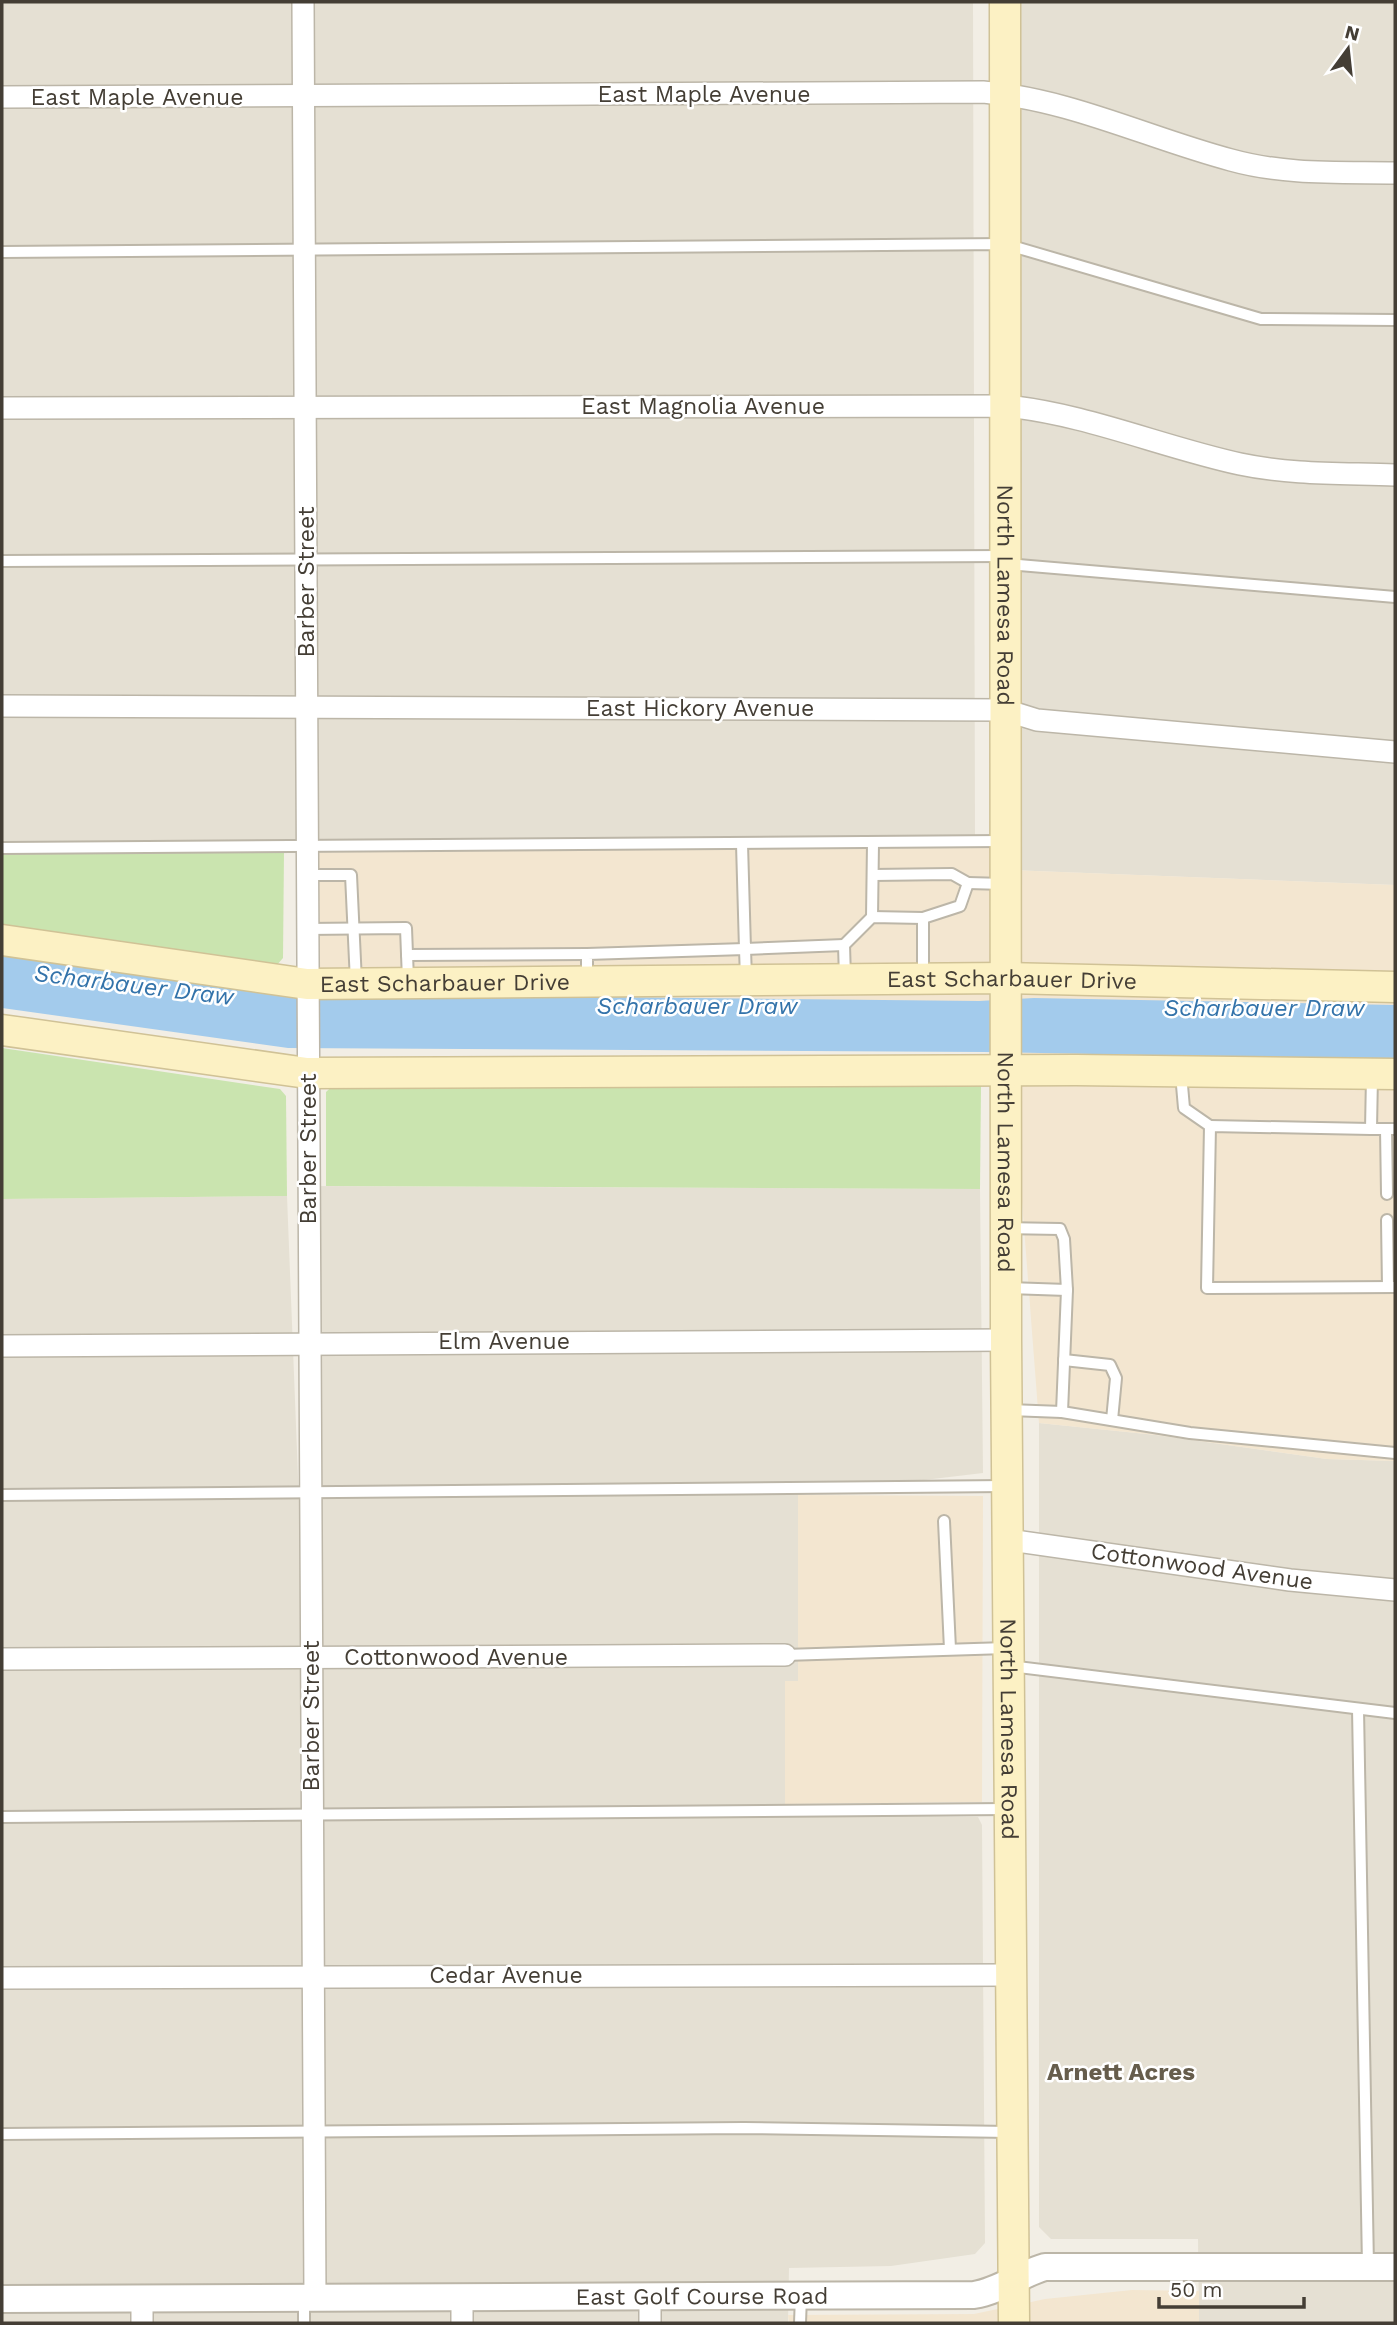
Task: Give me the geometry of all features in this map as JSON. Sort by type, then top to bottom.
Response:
[{"type":"main road","name":"North Lamesa Road","points":[[1005,2],[1006,1340],[1014,2323]]},
{"type":"main road","name":"East Scharbauer Drive","points":[[2,940],[307,984],[356,984],[407,969],[587,968],[746,980],[923,979],[1007,986],[1395,987]]},
{"type":"main road","points":[[2,1030],[307,1073],[1007,1067],[1384,1074]]},
{"type":"street","name":"Barber Street","points":[[303,2],[313,2129],[309,2297]]},
{"type":"street","name":"East Maple Avenue","points":[[2,97],[1005,94],[1047,103],[1266,169],[1310,173],[1395,173]]},
{"type":"street","name":"East Magnolia Avenue","points":[[2,408],[1006,406],[1048,411],[1218,459],[1280,472],[1395,475]]},
{"type":"street","name":"East Hickory Avenue","points":[[2,706],[1005,710],[1038,720],[1395,752]]},
{"type":"street","name":"Elm Avenue","points":[[2,1346],[309,1342],[1006,1340]]},
{"type":"street","name":"Cottonwood Avenue","points":[[1009,1540],[1290,1580],[1395,1590]]},
{"type":"street","name":"Cottonwood Avenue","points":[[2,1659],[785,1655]]},
{"type":"street","name":"Cedar Avenue","points":[[2,1978],[1010,1975]]},
{"type":"street","name":"East Golf Course Road","points":[[2,2299],[142,2311],[309,2297],[462,2311],[650,2310],[801,2296],[974,2295],[993,2292],[1013,2280],[1045,2267],[1395,2267]]},
{"type":"lane","points":[[2,252],[1006,244],[1261,319],[1395,320]]},
{"type":"lane","points":[[2,561],[1005,560],[1395,597]]},
{"type":"lane","points":[[2,848],[1007,841]]},
{"type":"lane","points":[[587,968],[745,949],[844,945],[872,917],[873,843]]},
{"type":"lane","points":[[743,844],[746,980]]},
{"type":"lane","points":[[873,875],[952,873],[968,883],[1007,884]]},
{"type":"lane","points":[[307,875],[351,874],[356,984]]},
{"type":"lane","points":[[872,917],[923,918],[960,906],[968,883]]},
{"type":"lane","points":[[923,918],[923,979]]},
{"type":"lane","points":[[306,929],[406,928],[407,969]]},
{"type":"lane","points":[[844,945],[845,979]]},
{"type":"lane","points":[[1181,1071],[1184,1108],[1210,1126],[1391,1129],[1387,1194]]},
{"type":"lane","points":[[1371,1129],[1384,1074]]},
{"type":"lane","points":[[1210,1126],[1207,1288],[1392,1287],[1387,1220]]},
{"type":"lane","points":[[1007,1228],[1060,1229],[1064,1239],[1067,1290],[1062,1412]]},
{"type":"lane","points":[[1007,1289],[1067,1290]]},
{"type":"lane","points":[[1064,1360],[1111,1365],[1116,1378],[1112,1420]]},
{"type":"lane","points":[[1007,1410],[1062,1412],[1190,1433],[1395,1453]]},
{"type":"lane","points":[[2,1495],[1008,1486]]},
{"type":"lane","points":[[944,1521],[950,1649]]},
{"type":"lane","points":[[785,1655],[950,1649],[1395,1713]]},
{"type":"lane","points":[[1358,1709],[1368,2267]]},
{"type":"lane","points":[[2,1817],[1010,1809]]},
{"type":"lane","points":[[2,2134],[313,2129],[744,2128],[1012,2132]]},
{"type":"lane","points":[[800,2323],[801,2296]]},
{"type":"lane","points":[[304,2323],[309,2297]]},
{"type":"shaded area","points":[[2,2],[973,2],[975,841],[2,842]]},
{"type":"shaded area","points":[[1004,2],[1395,2],[1395,885],[1007,870]]},
{"type":"shaded area","points":[[1007,847],[1008,870],[1395,885],[1395,1461],[1327,1459],[1156,1435],[1039,1423],[1009,1031],[309,1027],[308,849]]},
{"type":"shaded area","points":[[306,1186],[980,1189],[983,1473],[798,1495],[798,1681],[785,1682],[786,1815],[978,1817],[982,1825],[985,2243],[975,2254],[891,2266],[789,2268],[788,2323],[2,2323],[2,1199],[287,1196],[310,1783]]},
{"type":"shaded area","points":[[1039,1423],[1156,1435],[1327,1459],[1395,1461],[1395,2323],[1199,2323],[1198,2239],[1051,2239],[1039,2227]]},
{"type":"shaded area","points":[[798,1495],[983,1496],[982,1802],[785,1804],[785,1681],[798,1681]]},
{"type":"shaded area","points":[[1132,2290],[1199,2291],[1199,2323],[789,2323],[788,2315],[974,2314],[1045,2299]]},
{"type":"green space","points":[[284,851],[283,958],[276,966],[2,927],[2,852]]},
{"type":"green space","points":[[2,1048],[280,1089],[286,1096],[287,1196],[2,1199]]},
{"type":"green space","points":[[338,1081],[974,1081],[981,1086],[980,1189],[326,1186],[326,1092]]},
{"type":"water","name":"Scharbauer Draw","points":[[2,954],[322,994],[979,1001],[1034,998],[1395,1005],[1395,1060],[984,1052],[288,1048],[2,1008]]},
{"type":"district","name":"Arnett Acres","points":[[1121,2072]]}]
